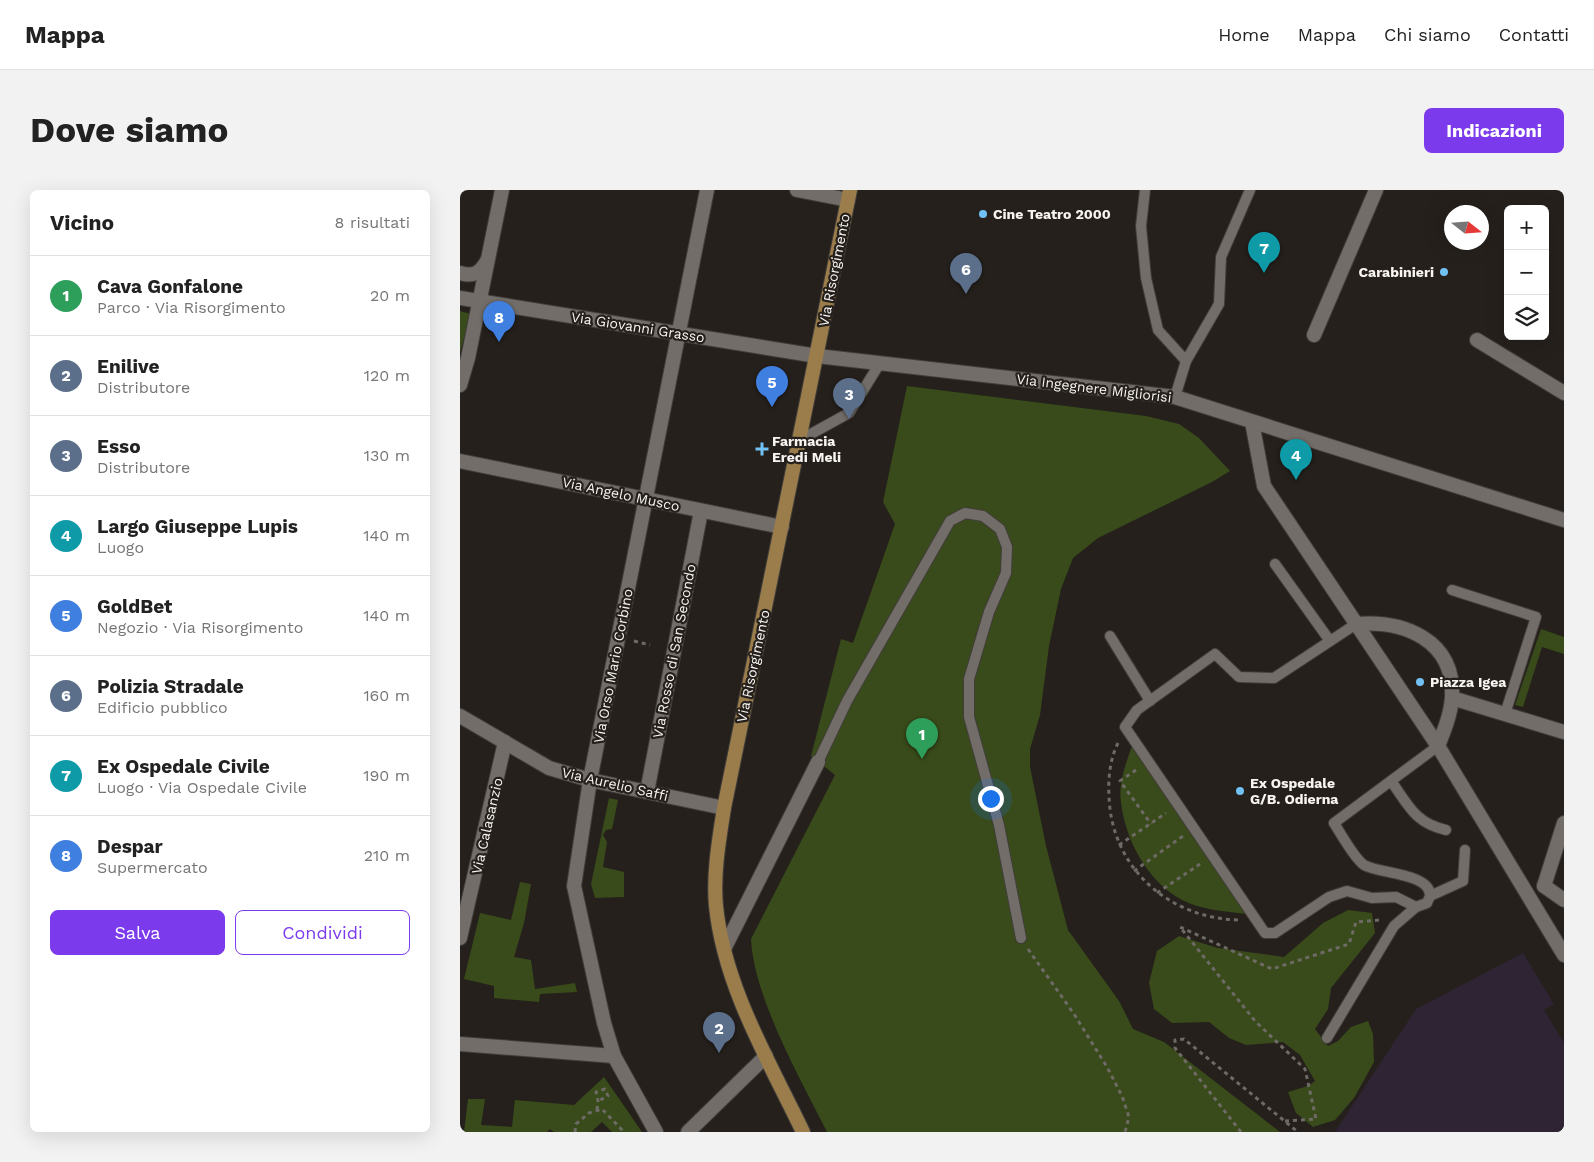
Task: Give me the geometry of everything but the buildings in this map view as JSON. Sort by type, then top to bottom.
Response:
[{"type":"main road","name":"Via Risorgimento","points":[[803,1132],[766,1056],[738,992],[724,949],[716,906],[717,850],[849,195]]},
{"type":"street","points":[[460,385],[468,358],[502,190]]},
{"type":"street","name":"Via Orso Mario Corbino","points":[[656,1132],[614,1056],[604,1023],[574,886],[590,780],[707,190]]},
{"type":"street","points":[[797,190],[849,195]]},
{"type":"street","points":[[1314,335],[1376,190]]},
{"type":"street","points":[[460,273],[474,275],[481,271],[488,259]]},
{"type":"street","name":"Via Giovanni Grasso","points":[[460,298],[817,356]]},
{"type":"street","points":[[1477,340],[1564,393]]},
{"type":"street","name":"Via Ingegnere Migliorisi","points":[[817,356],[1175,397],[1564,520]]},
{"type":"street","points":[[1252,422],[1264,486],[1441,751],[1564,955]]},
{"type":"street","name":"Via Angelo Musco","points":[[460,461],[782,527]]},
{"type":"street","name":"Via Rosso di San Secondo","points":[[647,792],[701,511]]},
{"type":"street","points":[[1356,624],[1376,622],[1396,625],[1416,632],[1432,644],[1448,669],[1452,698],[1441,751]]},
{"type":"street","points":[[1452,698],[1564,732]]},
{"type":"street","name":"Via Aurelio Saffi","points":[[460,716],[549,768],[590,780],[724,808]]},
{"type":"street","name":"Via Calasanzio","points":[[460,938],[505,742]]},
{"type":"street","points":[[724,949],[818,762]]},
{"type":"street","points":[[1528,895],[1544,886],[1564,823]]},
{"type":"street","points":[[1544,886],[1564,900]]},
{"type":"street","points":[[460,1044],[614,1056]]},
{"type":"street","points":[[688,1132],[766,1056]]},
{"type":"lane","points":[[1145,190],[1141,226],[1146,278],[1158,330],[1186,361]]},
{"type":"lane","points":[[1175,397],[1186,361],[1219,304],[1221,256],[1250,190]]},
{"type":"lane","points":[[800,440],[849,413],[880,363]]},
{"type":"lane","points":[[818,762],[846,701],[950,521],[965,513],[982,516],[1000,529],[1007,547],[1006,573],[989,612],[969,679],[969,716],[999,825],[1021,938]]},
{"type":"lane","points":[[1275,564],[1330,641]]},
{"type":"lane","points":[[1452,590],[1536,617],[1505,714]]},
{"type":"lane","points":[[1356,624],[1274,678],[1239,677],[1215,654],[1137,710],[1125,726],[1257,918],[1265,933],[1275,933],[1329,897],[1347,891],[1372,898],[1396,897],[1416,906]]},
{"type":"lane","points":[[1110,636],[1150,701]]},
{"type":"lane","points":[[1327,1038],[1394,926],[1416,906],[1427,903],[1430,896],[1430,889],[1425,883],[1398,874],[1374,870],[1362,863],[1334,823],[1391,781],[1441,751]]},
{"type":"lane","points":[[1391,781],[1415,814],[1428,826],[1446,830]]},
{"type":"lane","points":[[1430,896],[1463,881],[1465,850]]},
{"type":"path","points":[[1125,726],[1115,750],[1108,778],[1110,815],[1119,845],[1134,870],[1157,893],[1184,909],[1210,918],[1239,920],[1257,918]]},
{"type":"path","points":[[1150,761],[1120,781],[1151,824]]},
{"type":"path","points":[[1119,845],[1178,804]]},
{"type":"path","points":[[1134,870],[1194,828]]},
{"type":"path","points":[[1157,893],[1212,855]]},
{"type":"path","points":[[1285,1121],[1316,1119],[1305,1069],[1255,1021],[1180,926],[1272,969],[1349,944],[1356,922],[1381,920],[1396,897]]},
{"type":"path","points":[[1021,938],[1074,1014],[1107,1067],[1122,1096],[1129,1117],[1125,1132]]},
{"type":"path","points":[[1241,1132],[1175,1048],[1175,1040],[1184,1040],[1298,1132]]},
{"type":"path","points":[[597,1110],[598,1101]]},
{"type":"path","points":[[575,1132],[576,1124],[589,1113],[602,1109],[624,1132]]},
{"type":"shaded area","points":[[1523,953],[1554,1004],[1544,1010],[1564,1043],[1564,1132],[1335,1132],[1416,1009]]},
{"type":"green space","points":[[460,311],[471,314],[460,352]]},
{"type":"green space","points":[[907,386],[1146,416],[1179,424],[1199,438],[1230,471],[1212,482],[1098,538],[1073,558],[1061,589],[1049,646],[1040,715],[1030,749],[1030,767],[1046,846],[1068,930],[1119,1001],[1133,1029],[1164,1042],[1280,1132],[827,1132],[804,1087],[769,1012],[754,962],[751,939],[835,775],[811,756],[841,639],[853,643],[895,524],[883,502]]},
{"type":"green space","points":[[1541,629],[1564,637],[1564,654],[1542,647],[1523,707],[1515,705]]},
{"type":"green space","points":[[1132,746],[1246,914],[1205,908],[1182,900],[1159,882],[1140,859],[1127,831],[1120,795],[1123,773]]},
{"type":"green space","points":[[609,798],[618,800],[612,829],[606,830],[603,835],[607,842],[603,867],[624,872],[624,897],[595,898],[591,884]]},
{"type":"green space","points":[[520,882],[531,884],[524,923],[514,957],[531,960],[535,989],[575,983],[577,992],[540,994],[539,1002],[494,998],[494,986],[464,979],[480,913],[511,920]]},
{"type":"green space","points":[[1348,910],[1372,913],[1375,933],[1331,988],[1328,1009],[1315,1029],[1328,1046],[1338,1041],[1351,1027],[1368,1021],[1373,1034],[1374,1062],[1354,1098],[1335,1120],[1313,1127],[1296,1113],[1288,1092],[1308,1086],[1315,1081],[1300,1055],[1283,1042],[1246,1045],[1229,1038],[1209,1022],[1172,1023],[1154,1009],[1149,983],[1157,951],[1179,936],[1218,948],[1284,957],[1323,923]]},
{"type":"green space","points":[[604,1077],[642,1132],[612,1132],[602,1122],[591,1132],[554,1132],[550,1129],[547,1132],[464,1132],[468,1099],[485,1099],[481,1125],[512,1127],[515,1100],[574,1105]]},
{"type":"place","name":"Cine Teatro 2000","points":[[983,214]]},
{"type":"place","name":"Carabinieri","points":[[1444,272]]},
{"type":"place","name":"Ex Ospedale Civile","points":[[1264,273]]},
{"type":"place","name":"Polizia Stradale","points":[[966,294]]},
{"type":"place","name":"Despar","points":[[499,342]]},
{"type":"place","name":"GoldBet","points":[[772,407]]},
{"type":"place","name":"Esso","points":[[849,419]]},
{"type":"place","name":"Farmacia Eredi Meli","points":[[762,449]]},
{"type":"place","name":"Largo Giuseppe Lupis","points":[[1296,480]]},
{"type":"place","name":"Piazza Igea","points":[[1420,682]]},
{"type":"place","name":"Cava Gonfalone","points":[[922,759]]},
{"type":"place","name":"Ex Ospedale G/B. Odierna","points":[[1240,791]]},
{"type":"place","name":"Enilive","points":[[719,1053]]}]
